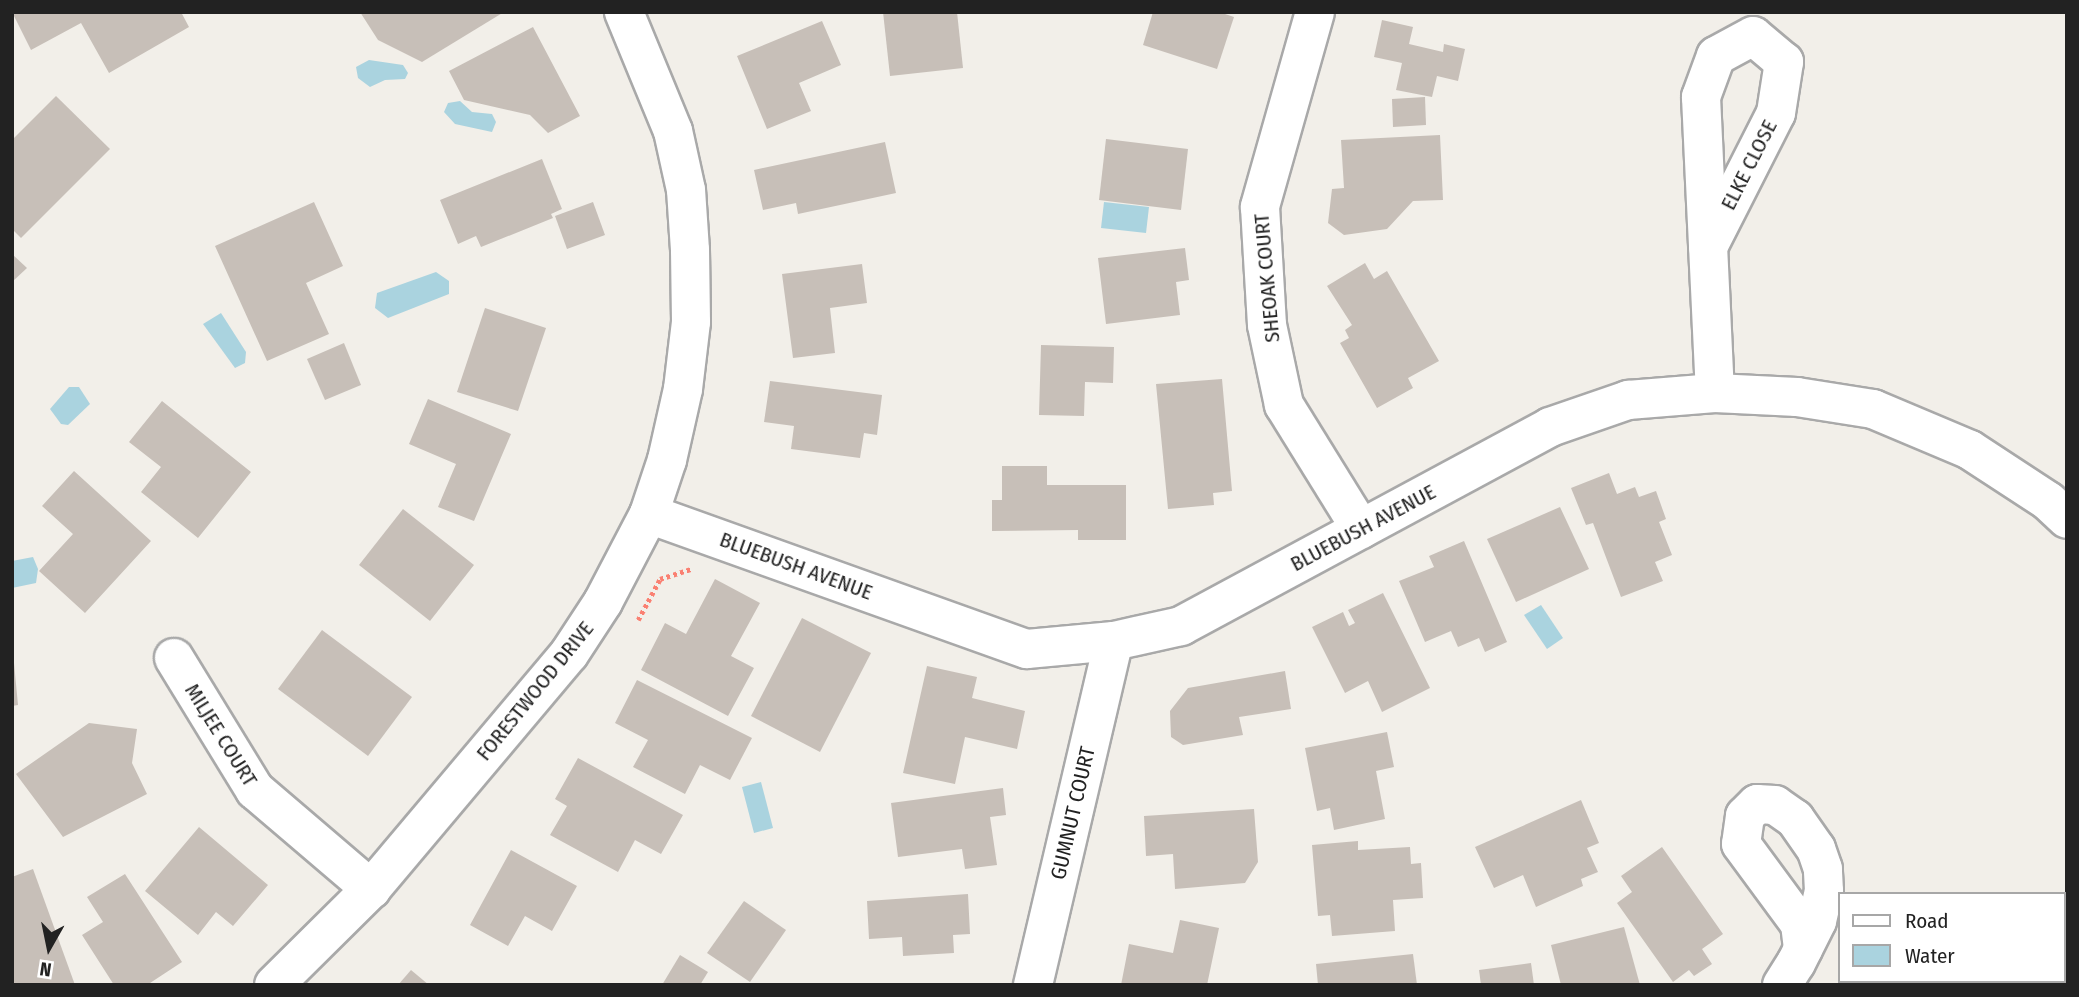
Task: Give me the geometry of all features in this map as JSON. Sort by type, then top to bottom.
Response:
[{"type":"street","name":"FORESTWOOD DRIVE","points":[[274,985],[371,889],[569,654],[603,602],[649,514],[667,460],[683,389],[691,322],[690,250],[686,190],[673,131],[624,12]]},
{"type":"street","name":"SHEOAK COURT","points":[[1315,12],[1260,207],[1267,325],[1284,405],[1361,529]]},
{"type":"street","points":[[1708,247],[1715,393]]},
{"type":"street","name":"BLUEBUSH AVENUE","points":[[649,514],[1027,649],[1114,641],[1181,626],[1550,427],[1628,400],[1715,393],[1797,397],[1873,409],[1970,450],[2048,501],[2067,519]]},
{"type":"street","name":"GUMNUT COURT","points":[[1033,985],[1114,641]]},
{"type":"street","name":"MILJEE COURT","points":[[174,658],[255,790],[371,889]]},
{"type":"street","points":[[1782,985],[1818,919],[1823,869],[1805,831],[1782,809],[1768,804],[1753,806],[1743,820],[1740,840],[1757,870],[1818,919]]},
{"type":"street","points":[[1757,870],[1805,831]]},
{"type":"water","points":[[369,60],[403,65],[408,73],[405,79],[385,80],[370,87],[358,78],[356,67]]},
{"type":"water","points":[[460,101],[472,112],[492,114],[496,122],[492,132],[455,124],[444,112],[448,103]]},
{"type":"water","points":[[1104,202],[1149,207],[1146,233],[1101,228]]},
{"type":"water","points":[[436,272],[449,281],[449,294],[388,318],[375,308],[377,293]]},
{"type":"water","points":[[221,313],[246,352],[245,363],[235,368],[203,324]]},
{"type":"water","points":[[69,387],[79,387],[90,404],[68,425],[61,424],[50,409]]},
{"type":"water","points":[[33,557],[38,569],[36,583],[12,588],[12,561]]},
{"type":"water","points":[[1541,605],[1563,638],[1547,649],[1524,615]]},
{"type":"water","points":[[761,782],[773,828],[754,833],[742,787]]},
{"type":"building","points":[[12,12],[181,12],[189,27],[109,73],[81,23],[31,50]]},
{"type":"building","points":[[360,12],[504,12],[422,62],[378,40]]},
{"type":"building","points":[[883,12],[957,12],[963,68],[890,76]]},
{"type":"building","points":[[1153,12],[1219,12],[1234,17],[1217,69],[1143,45]]},
{"type":"building","points":[[1382,20],[1413,27],[1409,44],[1443,52],[1444,44],[1465,49],[1458,81],[1437,76],[1432,97],[1396,90],[1402,63],[1374,57]]},
{"type":"building","points":[[822,21],[841,65],[799,83],[811,111],[767,129],[737,56]]},
{"type":"building","points":[[533,27],[580,116],[548,133],[530,115],[464,100],[449,71]]},
{"type":"building","points":[[56,96],[110,149],[21,238],[12,229],[12,140]]},
{"type":"building","points":[[1425,97],[1426,125],[1393,127],[1392,99]]},
{"type":"building","points":[[1440,135],[1443,200],[1413,201],[1387,229],[1344,235],[1328,223],[1332,189],[1344,188],[1341,140]]},
{"type":"building","points":[[1106,139],[1188,149],[1181,210],[1099,200]]},
{"type":"building","points":[[885,142],[896,193],[798,214],[796,203],[763,210],[754,170]]},
{"type":"building","points":[[542,159],[562,209],[551,214],[553,218],[481,247],[476,236],[458,244],[440,200]]},
{"type":"building","points":[[314,202],[343,266],[306,283],[329,334],[267,361],[215,246]]},
{"type":"building","points":[[593,202],[605,235],[567,249],[555,216]]},
{"type":"building","points":[[1185,248],[1189,280],[1176,282],[1180,315],[1106,324],[1098,258]]},
{"type":"building","points":[[12,254],[27,268],[12,282]]},
{"type":"building","points":[[1365,263],[1374,279],[1387,271],[1439,361],[1408,378],[1413,388],[1377,408],[1340,343],[1349,338],[1345,330],[1352,325],[1327,286]]},
{"type":"building","points":[[862,264],[867,303],[830,308],[835,353],[793,358],[782,274]]},
{"type":"building","points":[[485,308],[546,328],[518,411],[457,392]]},
{"type":"building","points":[[344,343],[361,385],[325,400],[307,359]]},
{"type":"building","points":[[1041,345],[1114,347],[1113,383],[1085,382],[1084,416],[1039,415]]},
{"type":"building","points":[[1222,379],[1232,491],[1213,493],[1214,505],[1168,509],[1156,384]]},
{"type":"building","points":[[770,381],[882,395],[877,435],[864,433],[860,458],[791,449],[794,426],[764,422]]},
{"type":"building","points":[[428,399],[511,434],[474,521],[438,507],[456,464],[409,444]]},
{"type":"building","points":[[162,401],[251,472],[198,538],[141,492],[161,467],[129,442]]},
{"type":"building","points":[[1002,466],[1047,466],[1047,485],[1126,485],[1126,540],[1078,540],[1078,530],[992,531],[992,500],[1002,500]]},
{"type":"building","points":[[74,471],[151,541],[85,613],[39,571],[73,534],[42,506]]},
{"type":"building","points":[[1609,473],[1617,494],[1635,487],[1639,497],[1656,491],[1666,519],[1659,522],[1672,555],[1655,562],[1663,581],[1621,597],[1593,523],[1586,525],[1571,488]]},
{"type":"building","points":[[1560,507],[1589,569],[1516,602],[1487,539]]},
{"type":"building","points":[[403,509],[474,565],[430,621],[359,565]]},
{"type":"building","points":[[1464,541],[1507,642],[1485,652],[1479,638],[1458,647],[1451,631],[1425,642],[1399,581],[1434,567],[1429,556]]},
{"type":"building","points":[[715,579],[760,603],[731,656],[754,668],[728,716],[641,670],[665,623],[686,634]]},
{"type":"building","points":[[1383,593],[1430,688],[1382,712],[1368,681],[1345,693],[1312,627],[1343,612],[1349,626],[1355,623],[1348,610]]},
{"type":"building","points":[[802,618],[871,653],[820,752],[751,716]]},
{"type":"building","points":[[322,630],[412,697],[368,756],[278,689]]},
{"type":"building","points":[[12,642],[18,705],[12,706]]},
{"type":"building","points":[[927,666],[977,677],[972,698],[1025,711],[1017,749],[965,737],[955,784],[903,773]]},
{"type":"building","points":[[1285,671],[1291,709],[1239,717],[1243,735],[1183,745],[1171,737],[1170,711],[1188,688]]},
{"type":"building","points":[[637,680],[752,738],[730,780],[700,765],[685,794],[633,767],[648,740],[615,723]]},
{"type":"building","points":[[89,723],[137,729],[132,763],[147,794],[63,837],[16,774]]},
{"type":"building","points":[[1387,732],[1394,767],[1376,771],[1385,819],[1334,830],[1330,808],[1317,811],[1305,748]]},
{"type":"building","points":[[578,758],[683,815],[661,854],[635,840],[618,872],[550,835],[567,806],[555,799]]},
{"type":"building","points":[[1003,788],[1006,815],[990,817],[997,865],[965,869],[962,849],[898,857],[891,803]]},
{"type":"building","points":[[1581,800],[1599,843],[1587,848],[1598,872],[1581,879],[1583,886],[1536,907],[1523,875],[1494,888],[1475,847]]},
{"type":"building","points":[[1254,809],[1258,862],[1245,883],[1175,889],[1173,854],[1146,856],[1144,816]]},
{"type":"building","points":[[199,827],[268,885],[233,926],[216,912],[198,935],[145,891]]},
{"type":"building","points":[[1358,841],[1358,850],[1410,847],[1411,864],[1421,863],[1423,898],[1393,900],[1395,931],[1332,936],[1330,915],[1318,916],[1312,845]]},
{"type":"building","points":[[1662,847],[1723,934],[1702,949],[1712,964],[1694,976],[1689,970],[1673,982],[1617,903],[1632,892],[1621,876]]},
{"type":"building","points":[[511,850],[577,886],[552,931],[525,916],[508,946],[470,925]]},
{"type":"building","points":[[33,869],[75,985],[12,985],[12,877]]},
{"type":"building","points":[[125,874],[182,962],[147,985],[114,985],[82,935],[103,922],[87,897]]},
{"type":"building","points":[[968,894],[970,934],[953,935],[954,953],[903,956],[902,937],[869,939],[867,901]]},
{"type":"building","points":[[744,901],[786,930],[750,982],[707,953]]},
{"type":"building","points":[[1180,920],[1219,928],[1207,985],[1121,985],[1129,944],[1173,953]]},
{"type":"building","points":[[1624,927],[1640,985],[1561,985],[1551,945]]},
{"type":"building","points":[[1413,954],[1417,985],[1318,985],[1316,964]]},
{"type":"building","points":[[680,955],[708,972],[700,985],[662,985]]},
{"type":"building","points":[[1531,963],[1534,985],[1481,985],[1479,970]]},
{"type":"building","points":[[411,970],[429,985],[398,985]]}]
